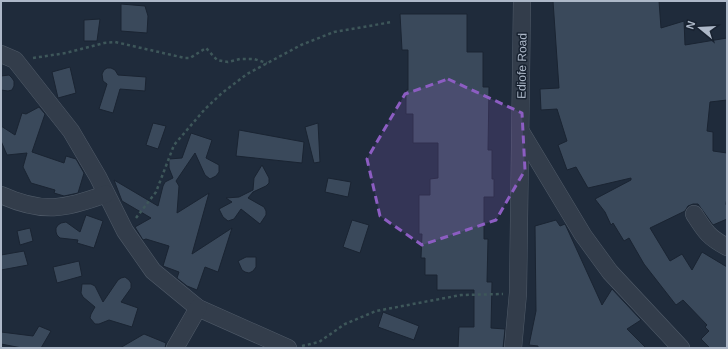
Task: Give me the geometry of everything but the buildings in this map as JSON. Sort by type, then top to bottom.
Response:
[{"type":"street","name":"Ediofe Road","points":[[513,348],[518,293],[522,1]]},
{"type":"street","points":[[8,57],[71,131],[98,177],[126,231],[153,271],[198,308],[294,347]]},
{"type":"street","points":[[521,132],[583,235],[610,272],[681,348]]},
{"type":"street","points":[[1,195],[13,201],[45,208],[60,208],[106,194]]},
{"type":"street","points":[[694,214],[706,233],[727,247]]},
{"type":"street","points":[[175,348],[198,308]]},
{"type":"path","points":[[126,231],[156,192],[174,145],[205,109],[222,93],[247,74],[301,45],[334,32],[392,22]]},
{"type":"path","points":[[8,57],[66,53],[104,43],[115,42],[185,58],[190,58],[206,48],[217,60],[228,62],[240,59],[254,59],[267,63]]},
{"type":"path","points":[[294,347],[319,342],[345,324],[376,311],[461,295],[518,293]]},
{"type":"highlighted area","points":[[448,79],[522,113],[525,170],[496,220],[422,245],[380,216],[367,159],[405,94]]}]
